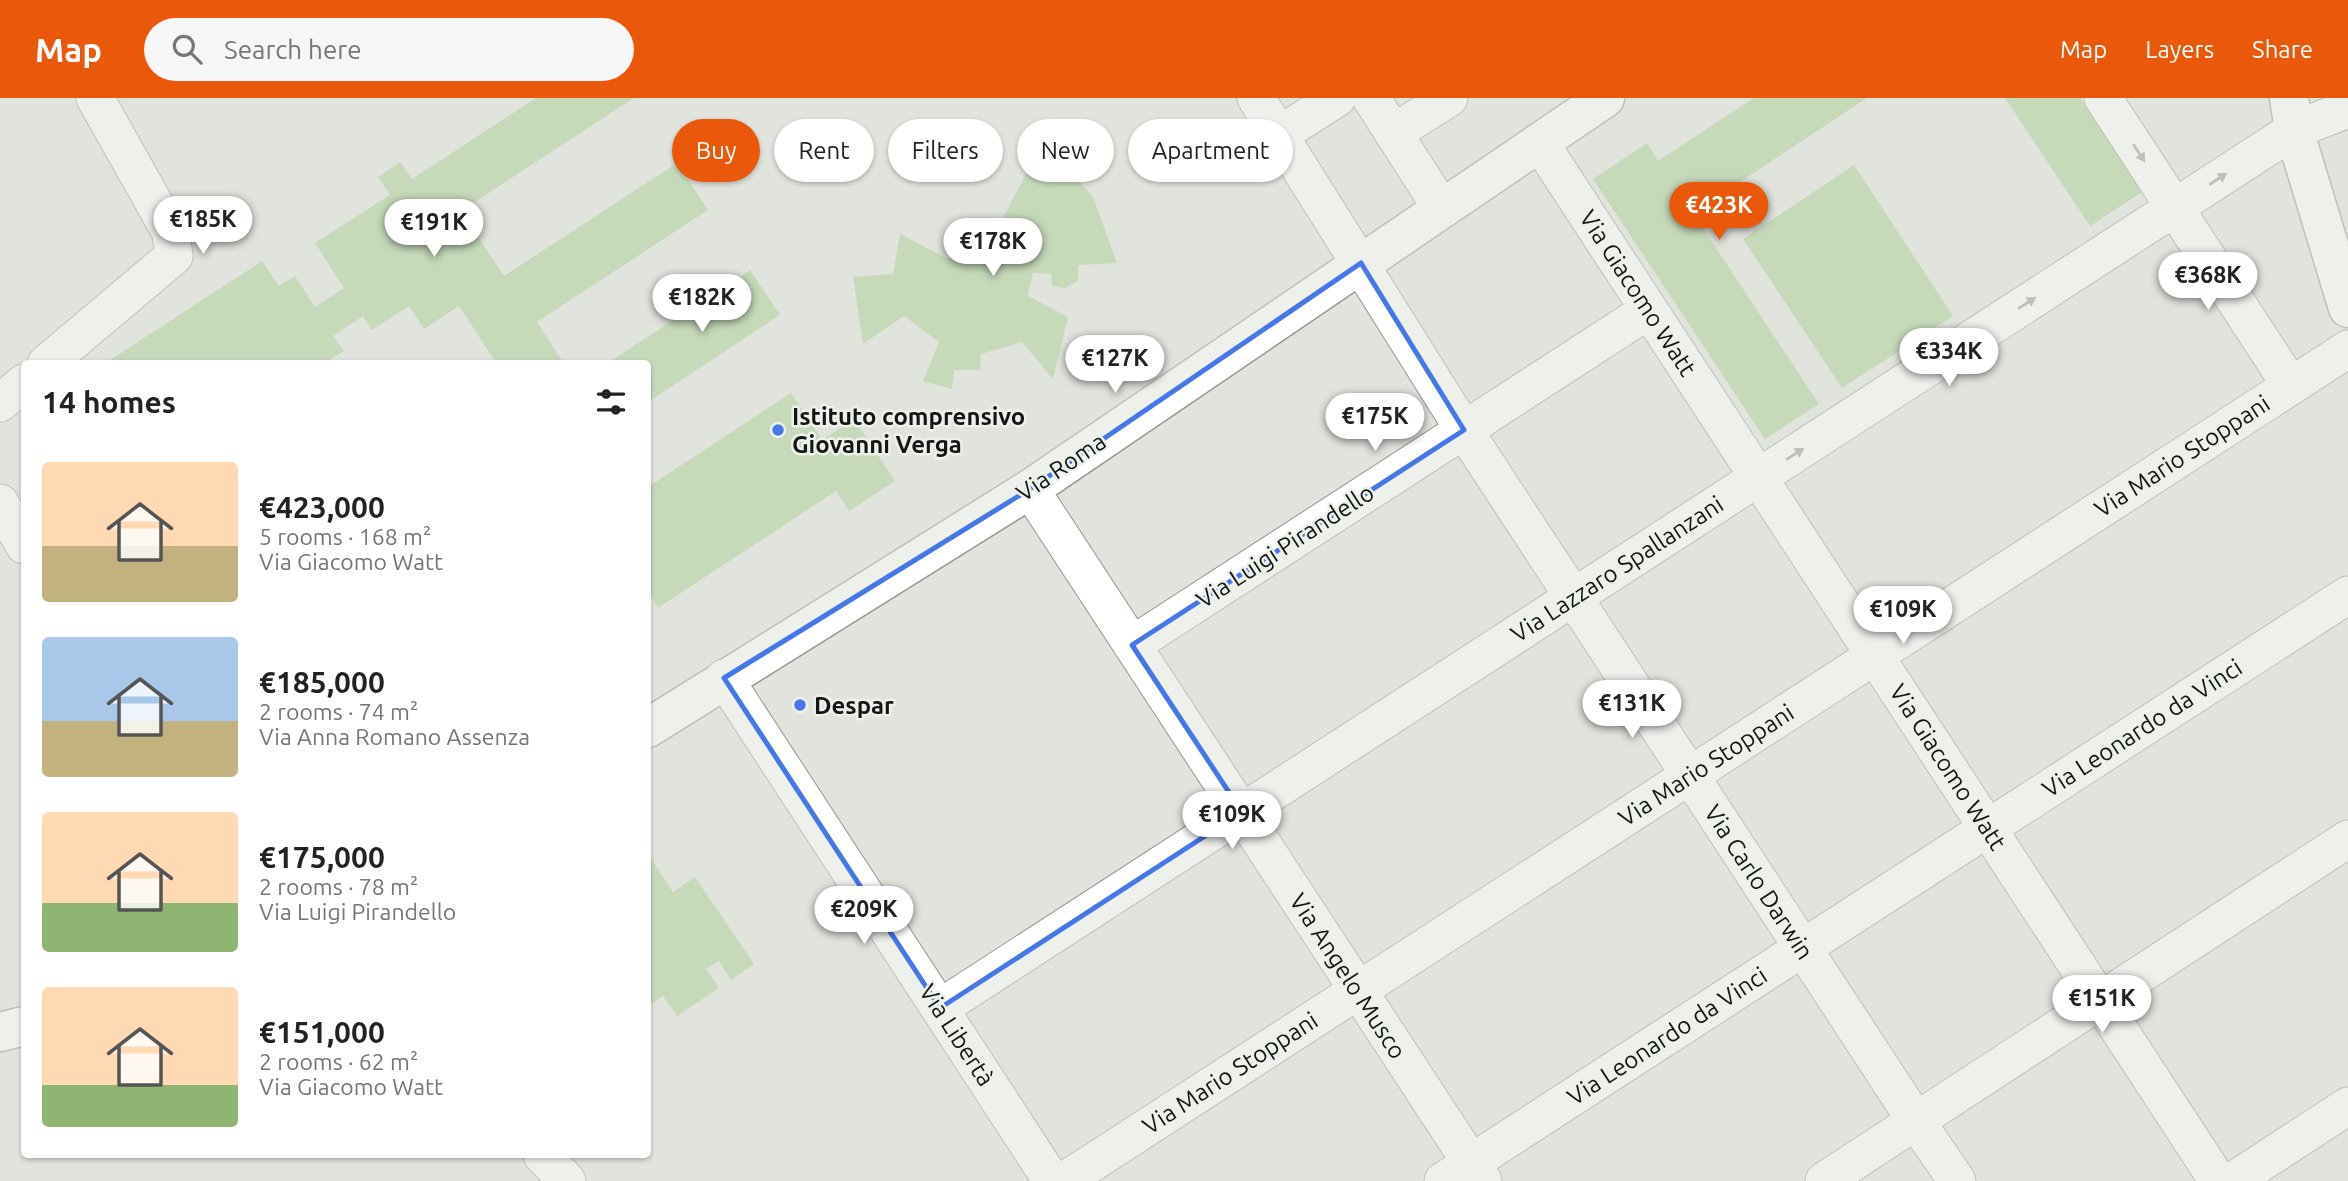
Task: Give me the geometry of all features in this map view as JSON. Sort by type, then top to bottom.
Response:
[{"type":"main road","name":"Via Roma","points":[[651,726],[1030,489],[1601,99]]},
{"type":"main road","points":[[2292,114],[2348,308]]},
{"type":"main road","points":[[0,1032],[21,1027]]},
{"type":"street","points":[[52,360],[174,256],[172,233],[95,98]]},
{"type":"street","name":"Via Carlo Darwin","points":[[1256,98],[1269,119]]},
{"type":"street","points":[[1293,126],[1337,98]]},
{"type":"street","points":[[1371,98],[1442,209]]},
{"type":"street","points":[[1393,133],[1449,98]]},
{"type":"street","points":[[2103,98],[2291,386]]},
{"type":"street","name":"Via Lazzaro Spallanzani","points":[[940,1008],[2174,207],[2292,114],[2348,109]]},
{"type":"street","name":"Via Giacomo Watt","points":[[1540,143],[2218,1181]]},
{"type":"street","name":"Via Carlo Darwin","points":[[1293,157],[1464,430],[1957,1181]]},
{"type":"street","name":"Via Luigi Pirandello","points":[[1132,645],[1649,310]]},
{"type":"street","name":"Via Mario Stoppani","points":[[1064,1181],[2348,349]]},
{"type":"street","points":[[0,403],[21,386]]},
{"type":"street","name":"Via Angelo Musco","points":[[1030,489],[1358,990],[1466,1175]]},
{"type":"street","points":[[0,503],[21,540]]},
{"type":"street","name":"Via Leonardo da Vinci","points":[[1466,1175],[1802,948],[2348,595]]},
{"type":"street","name":"Via Libertà","points":[[724,678],[1052,1181]]},
{"type":"street","points":[[1824,1181],[2348,839]]},
{"type":"street","points":[[2233,1181],[2348,1106]]},
{"type":"street","points":[[545,1158],[567,1181]]},
{"type":"highlighted area","points":[[1361,263],[1464,430],[1132,645],[1242,812],[940,1008],[724,678],[1030,489]]},
{"type":"building","points":[[536,98],[634,98],[461,211],[504,276],[672,166],[672,182],[690,182],[708,210],[537,322],[561,360],[494,360],[459,306],[424,329],[409,306],[372,330],[363,316],[333,336],[344,351],[329,360],[110,360],[262,261],[279,286],[295,276],[315,307],[344,288],[315,243],[390,195],[378,177],[400,162],[412,179]]},
{"type":"building","points":[[1754,98],[1867,98],[1693,213],[1819,404],[1765,439],[1593,179],[1647,143],[1658,161]]},
{"type":"building","points":[[2005,98],[2080,98],[2142,192],[2090,226]]},
{"type":"building","points":[[1854,165],[1953,316],[1842,388],[1743,239]]},
{"type":"building","points":[[1022,182],[1080,182],[1093,197],[1117,263],[1078,265],[1078,281],[1065,288],[1052,286],[1051,274],[1033,273],[1028,296],[1068,317],[1053,379],[1022,342],[981,354],[980,370],[954,370],[952,389],[923,381],[939,342],[904,316],[863,344],[853,277],[893,274],[900,234],[948,259],[955,249],[965,242],[978,240],[990,243]]},
{"type":"building","points":[[750,270],[780,315],[651,400],[651,360],[612,360]]},
{"type":"building","points":[[791,393],[822,440],[854,419],[895,481],[849,511],[836,491],[658,608],[651,597],[651,485]]},
{"type":"building","points":[[651,859],[673,892],[695,877],[754,964],[731,980],[719,961],[706,969],[719,988],[677,1016],[663,996],[651,1004]]},
{"type":"place","name":"Istituto comprensivo Giovanni Verga","points":[[778,430]]},
{"type":"place","name":"Despar","points":[[800,705]]}]
